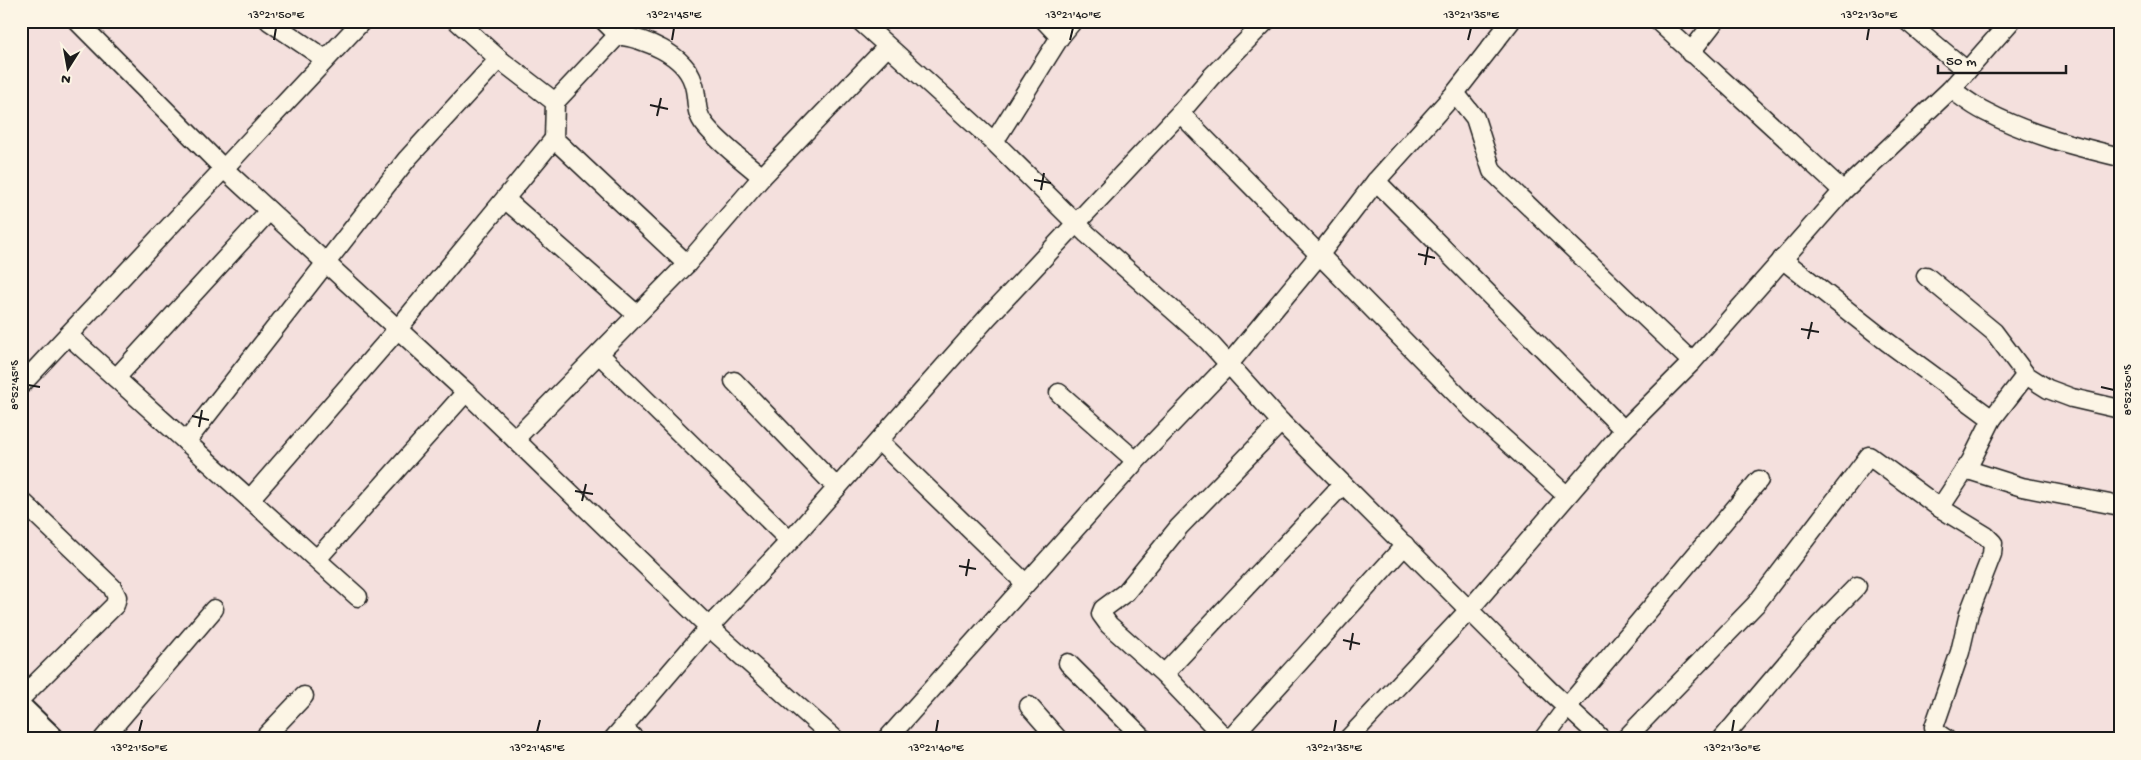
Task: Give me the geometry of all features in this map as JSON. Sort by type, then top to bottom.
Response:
[{"type":"street","points":[[77,21],[269,211],[466,392],[709,627],[835,739]]},
{"type":"street","points":[[269,21],[324,59]]},
{"type":"street","points":[[21,386],[324,59],[362,21]]},
{"type":"street","points":[[457,21],[498,59],[555,102]]},
{"type":"street","points":[[604,21],[618,35],[640,39],[663,50],[685,68],[694,82],[697,113],[706,126],[762,177]]},
{"type":"street","points":[[860,21],[994,142],[1076,223],[1208,342],[1281,422],[1567,707],[1602,739]]},
{"type":"street","points":[[1045,21],[1060,37]]},
{"type":"street","points":[[994,142],[1060,37],[1073,21]]},
{"type":"street","points":[[624,735],[709,627],[790,541],[987,318],[1180,113],[1211,77],[1266,21]]},
{"type":"street","points":[[887,739],[1136,461],[1229,364],[1320,254],[1376,181],[1455,93],[1510,21]]},
{"type":"street","points":[[1658,21],[1690,53],[1843,191]]},
{"type":"street","points":[[1690,53],[1715,21]]},
{"type":"street","points":[[1907,21],[1967,71]]},
{"type":"street","points":[[1348,739],[1469,610],[1566,495],[1624,430],[1692,362],[1843,191],[1950,89],[2011,21]]},
{"type":"street","points":[[250,499],[397,330],[554,139],[555,102],[618,35]]},
{"type":"street","points":[[515,439],[636,314],[688,264],[762,177],[887,47]]},
{"type":"street","points":[[186,442],[407,159],[498,59]]},
{"type":"street","points":[[1950,89],[1984,112],[2024,129],[2079,147],[2120,157]]},
{"type":"street","points":[[1455,93],[1475,118],[1492,171],[1692,362]]},
{"type":"street","points":[[1180,113],[1472,410],[1566,495]]},
{"type":"street","points":[[554,139],[688,264]]},
{"type":"street","points":[[1376,181],[1624,430]]},
{"type":"street","points":[[504,199],[636,314]]},
{"type":"street","points":[[116,378],[269,211]]},
{"type":"street","points":[[1782,259],[1992,419]]},
{"type":"street","points":[[1926,276],[1994,332],[2026,375],[2048,389],[2072,398],[2120,409]]},
{"type":"street","points":[[68,335],[358,597]]},
{"type":"street","points":[[599,354],[790,541]]},
{"type":"street","points":[[1940,508],[1966,469],[1992,419],[2026,375]]},
{"type":"street","points":[[734,381],[837,488]]},
{"type":"street","points":[[317,559],[466,392]]},
{"type":"street","points":[[1059,393],[1136,461]]},
{"type":"street","points":[[1226,739],[1164,674],[1104,620],[1101,614],[1103,609],[1126,592],[1179,527],[1281,422]]},
{"type":"street","points":[[879,441],[1026,583]]},
{"type":"street","points":[[1625,739],[1756,604],[1869,456],[1940,508],[1986,536],[1993,543],[1990,562],[1969,613],[1960,652],[1934,726],[1937,733],[1946,739]]},
{"type":"street","points":[[1966,469],[2022,487],[2120,506]]},
{"type":"street","points":[[1543,739],[1567,707],[1760,480]]},
{"type":"street","points":[[1164,674],[1343,484]]},
{"type":"street","points":[[21,500],[112,586],[117,597],[116,605],[21,698]]},
{"type":"street","points":[[1230,739],[1405,545]]},
{"type":"street","points":[[1722,739],[1819,625],[1857,586]]},
{"type":"street","points":[[103,739],[214,609]]},
{"type":"street","points":[[1068,663],[1144,739]]},
{"type":"street","points":[[263,739],[304,696]]},
{"type":"street","points":[[1029,706],[1058,739]]},
{"type":"street","points":[[21,710],[51,739]]}]
